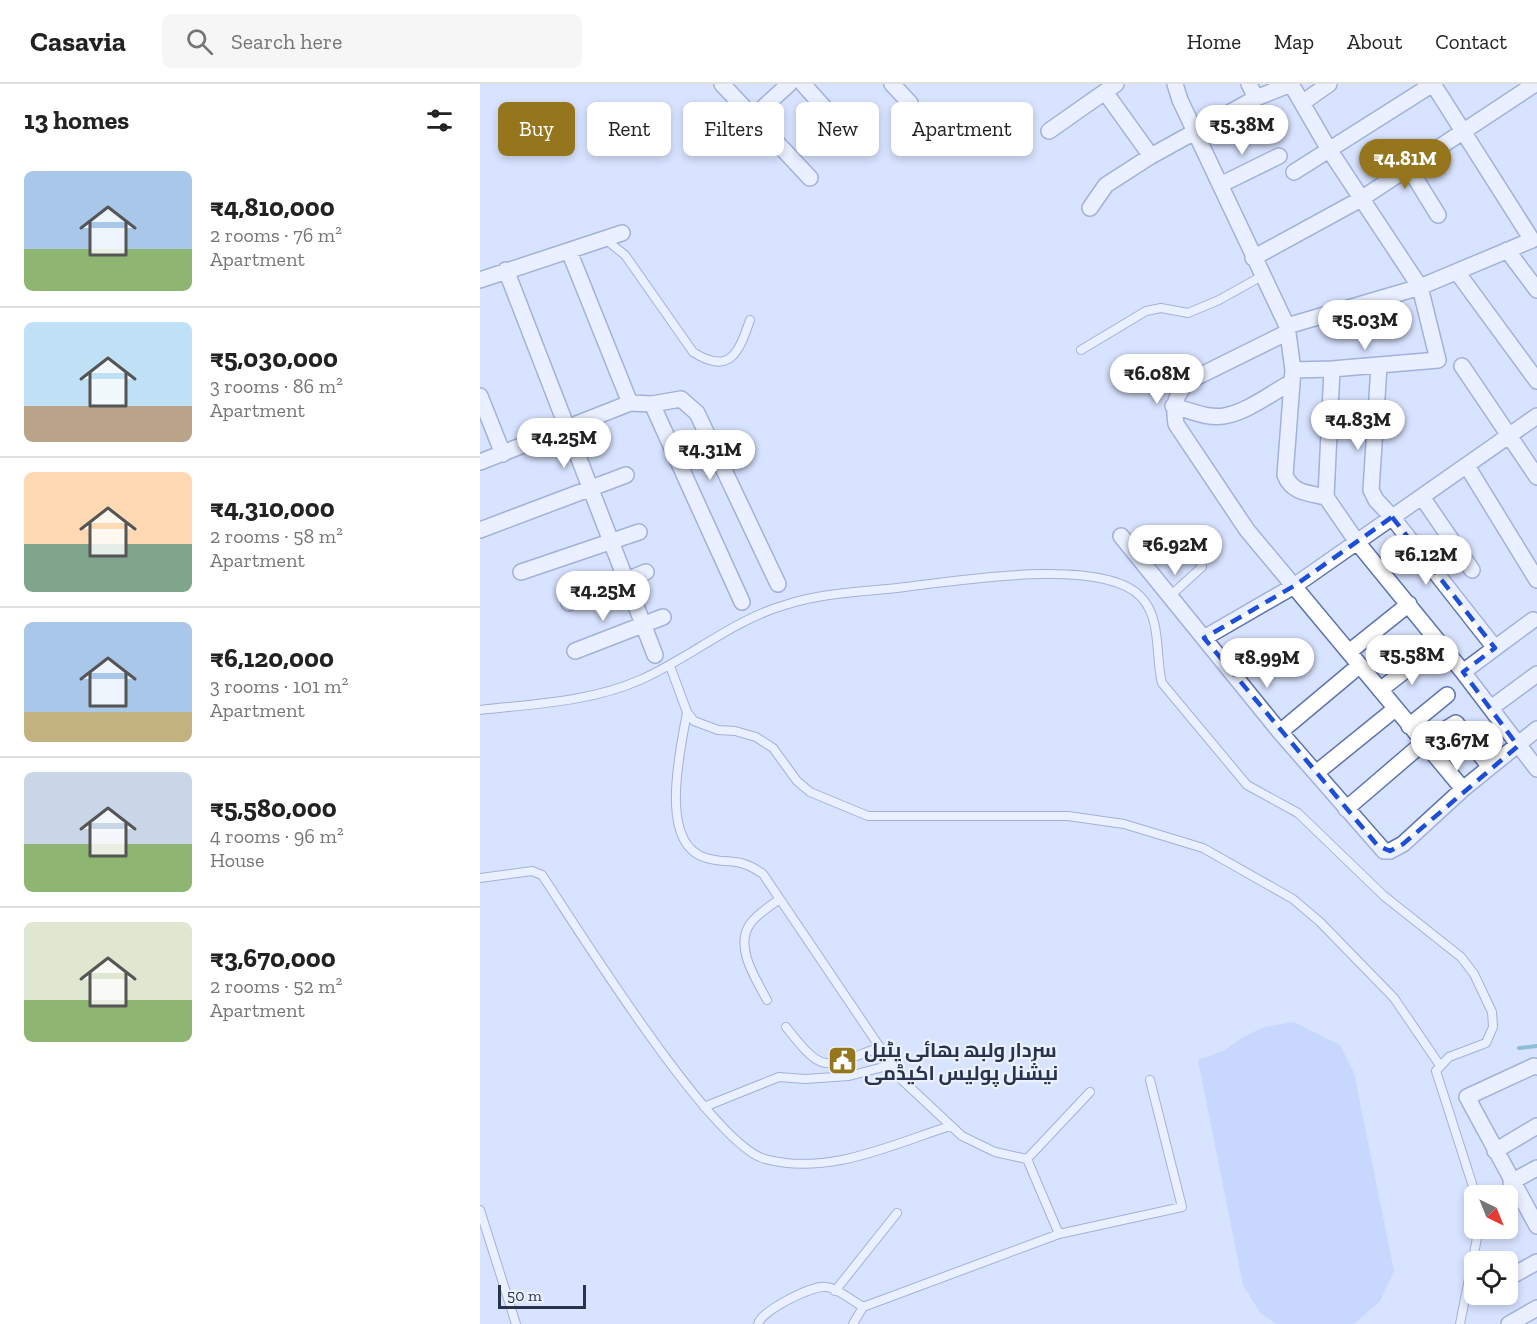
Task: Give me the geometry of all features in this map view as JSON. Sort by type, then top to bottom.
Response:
[{"type":"street","points":[[722,84],[739,102]]},
{"type":"street","points":[[770,102],[789,84]]},
{"type":"street","points":[[803,84],[819,102]]},
{"type":"street","points":[[892,84],[909,102]]},
{"type":"street","points":[[1175,84],[1287,329],[1293,376],[1285,475],[1289,485],[1298,491],[1326,497]]},
{"type":"street","points":[[1249,84],[1256,98]]},
{"type":"street","points":[[1090,208],[1106,185],[1151,156],[1196,129],[1256,98],[1291,84],[1328,148],[1420,287],[1438,360],[1332,369],[1293,376],[1241,410],[1224,416],[1209,416],[1173,406]]},
{"type":"street","points":[[1302,103],[1329,84]]},
{"type":"street","points":[[1294,172],[1328,148],[1433,84],[1532,240],[1420,287],[1287,329],[1189,381],[1179,391],[1173,406],[1176,424],[1187,443],[1246,530],[1463,789]]},
{"type":"street","points":[[1253,258],[1361,199],[1535,84]]},
{"type":"street","points":[[1049,131],[1110,88],[1151,156]]},
{"type":"street","points":[[784,150],[810,178]]},
{"type":"street","points":[[1220,186],[1278,156]]},
{"type":"street","points":[[1409,168],[1438,215]]},
{"type":"street","points":[[480,280],[622,233]]},
{"type":"street","points":[[1507,250],[1534,280]]},
{"type":"street","points":[[569,251],[630,403]]},
{"type":"street","points":[[506,270],[655,655]]},
{"type":"street","points":[[1457,272],[1537,381]]},
{"type":"street","points":[[1379,366],[1371,490],[1376,500],[1392,517],[1495,648]]},
{"type":"street","points":[[1462,366],[1537,477]]},
{"type":"street","points":[[1332,369],[1326,497],[1357,542],[1463,672],[1537,769]]},
{"type":"street","points":[[480,396],[503,454]]},
{"type":"street","points":[[480,462],[630,403],[652,404],[681,399],[697,413],[778,584]]},
{"type":"street","points":[[652,404],[741,602]]},
{"type":"street","points":[[1204,638],[1294,586],[1537,416]]},
{"type":"street","points":[[1467,466],[1537,580]]},
{"type":"street","points":[[480,530],[626,475]]},
{"type":"street","points":[[1422,497],[1472,570]]},
{"type":"street","points":[[521,572],[639,532]]},
{"type":"street","points":[[1121,536],[1280,732],[1377,846],[1390,851],[1403,844],[1489,766],[1518,746],[1537,729]]},
{"type":"street","points":[[570,603],[646,572]]},
{"type":"street","points":[[1349,652],[1409,604]]},
{"type":"street","points":[[575,651],[663,617]]},
{"type":"street","points":[[1463,672],[1533,620]]},
{"type":"street","points":[[1380,690],[1424,656]]},
{"type":"street","points":[[1280,732],[1360,665]]},
{"type":"street","points":[[1491,708],[1537,674]]},
{"type":"street","points":[[1409,726],[1447,695]]},
{"type":"street","points":[[1316,773],[1395,709]]},
{"type":"street","points":[[1346,809],[1424,743],[1456,723],[1489,766]]},
{"type":"street","points":[[1536,1221],[1511,1182],[1467,1097],[1534,1066],[1537,1067]]},
{"type":"street","points":[[1495,1151],[1537,1126]]},
{"type":"street","points":[[1511,1182],[1537,1168]]},
{"type":"street","points":[[1518,1272],[1537,1262]]},
{"type":"street","points":[[1509,1324],[1537,1308]]},
{"type":"lane","points":[[605,239],[630,263],[693,352],[708,362],[723,362],[732,357],[741,346],[750,320]]},
{"type":"lane","points":[[1081,350],[1146,311],[1161,308],[1188,312],[1219,300],[1262,276]]},
{"type":"lane","points":[[1170,596],[1202,567],[1198,556],[1182,539]]},
{"type":"lane","points":[[480,710],[587,696],[638,681],[670,666],[734,628],[783,605],[826,594],[897,588],[987,576],[1068,574],[1127,586],[1139,594],[1148,605],[1154,621],[1158,667],[1162,683],[1247,785],[1298,813],[1384,896],[1461,957],[1483,991],[1492,1012],[1493,1027],[1486,1043],[1449,1057],[1439,1065],[1437,1078],[1472,1185]]},
{"type":"lane","points":[[670,666],[687,712],[694,721],[708,727],[756,737],[773,748],[797,781],[810,792],[868,816],[1068,816],[1124,824],[1203,848],[1293,899],[1320,922],[1394,998],[1439,1065]]},
{"type":"lane","points":[[687,712],[675,811],[680,835],[691,850],[706,858],[731,860],[750,865],[763,874],[878,1048],[902,1080],[962,1136],[995,1152],[1027,1159]]},
{"type":"lane","points":[[480,878],[532,871],[542,875],[659,1047],[705,1107],[750,1154],[764,1159],[829,1164],[950,1126]]},
{"type":"lane","points":[[767,1000],[749,967],[744,946],[749,925],[780,899]]},
{"type":"lane","points":[[786,1027],[808,1055],[826,1064],[878,1048]]},
{"type":"lane","points":[[705,1107],[779,1077],[805,1079],[840,1077],[891,1065]]},
{"type":"lane","points":[[853,1324],[863,1307],[1059,1234],[1182,1207],[1150,1080]]},
{"type":"lane","points":[[1027,1159],[1090,1092]]},
{"type":"lane","points":[[1027,1159],[1059,1234]]},
{"type":"lane","points":[[480,1210],[516,1324]]},
{"type":"lane","points":[[836,1292],[897,1213]]},
{"type":"lane","points":[[1460,1324],[1477,1239]]},
{"type":"lane","points":[[758,1324],[760,1318],[768,1310],[817,1288],[827,1287],[863,1307]]},
{"type":"highlighted area","points":[[1392,517],[1495,648],[1463,672],[1518,746],[1403,844],[1390,851],[1378,846],[1204,638],[1294,586]]},
{"type":"shaded area","points":[[1294,1022],[1340,1045],[1354,1073],[1394,1271],[1380,1301],[1354,1324],[1276,1324],[1261,1314],[1243,1285],[1198,1060],[1225,1050],[1243,1037],[1264,1027]]},
{"type":"waterway","points":[[1519,1048],[1537,1046]]},
{"type":"place","name":"سردار ولبھ بھائی پٹیل نیشنل پولیس اکیڈمی","points":[[843,1061]]}]
